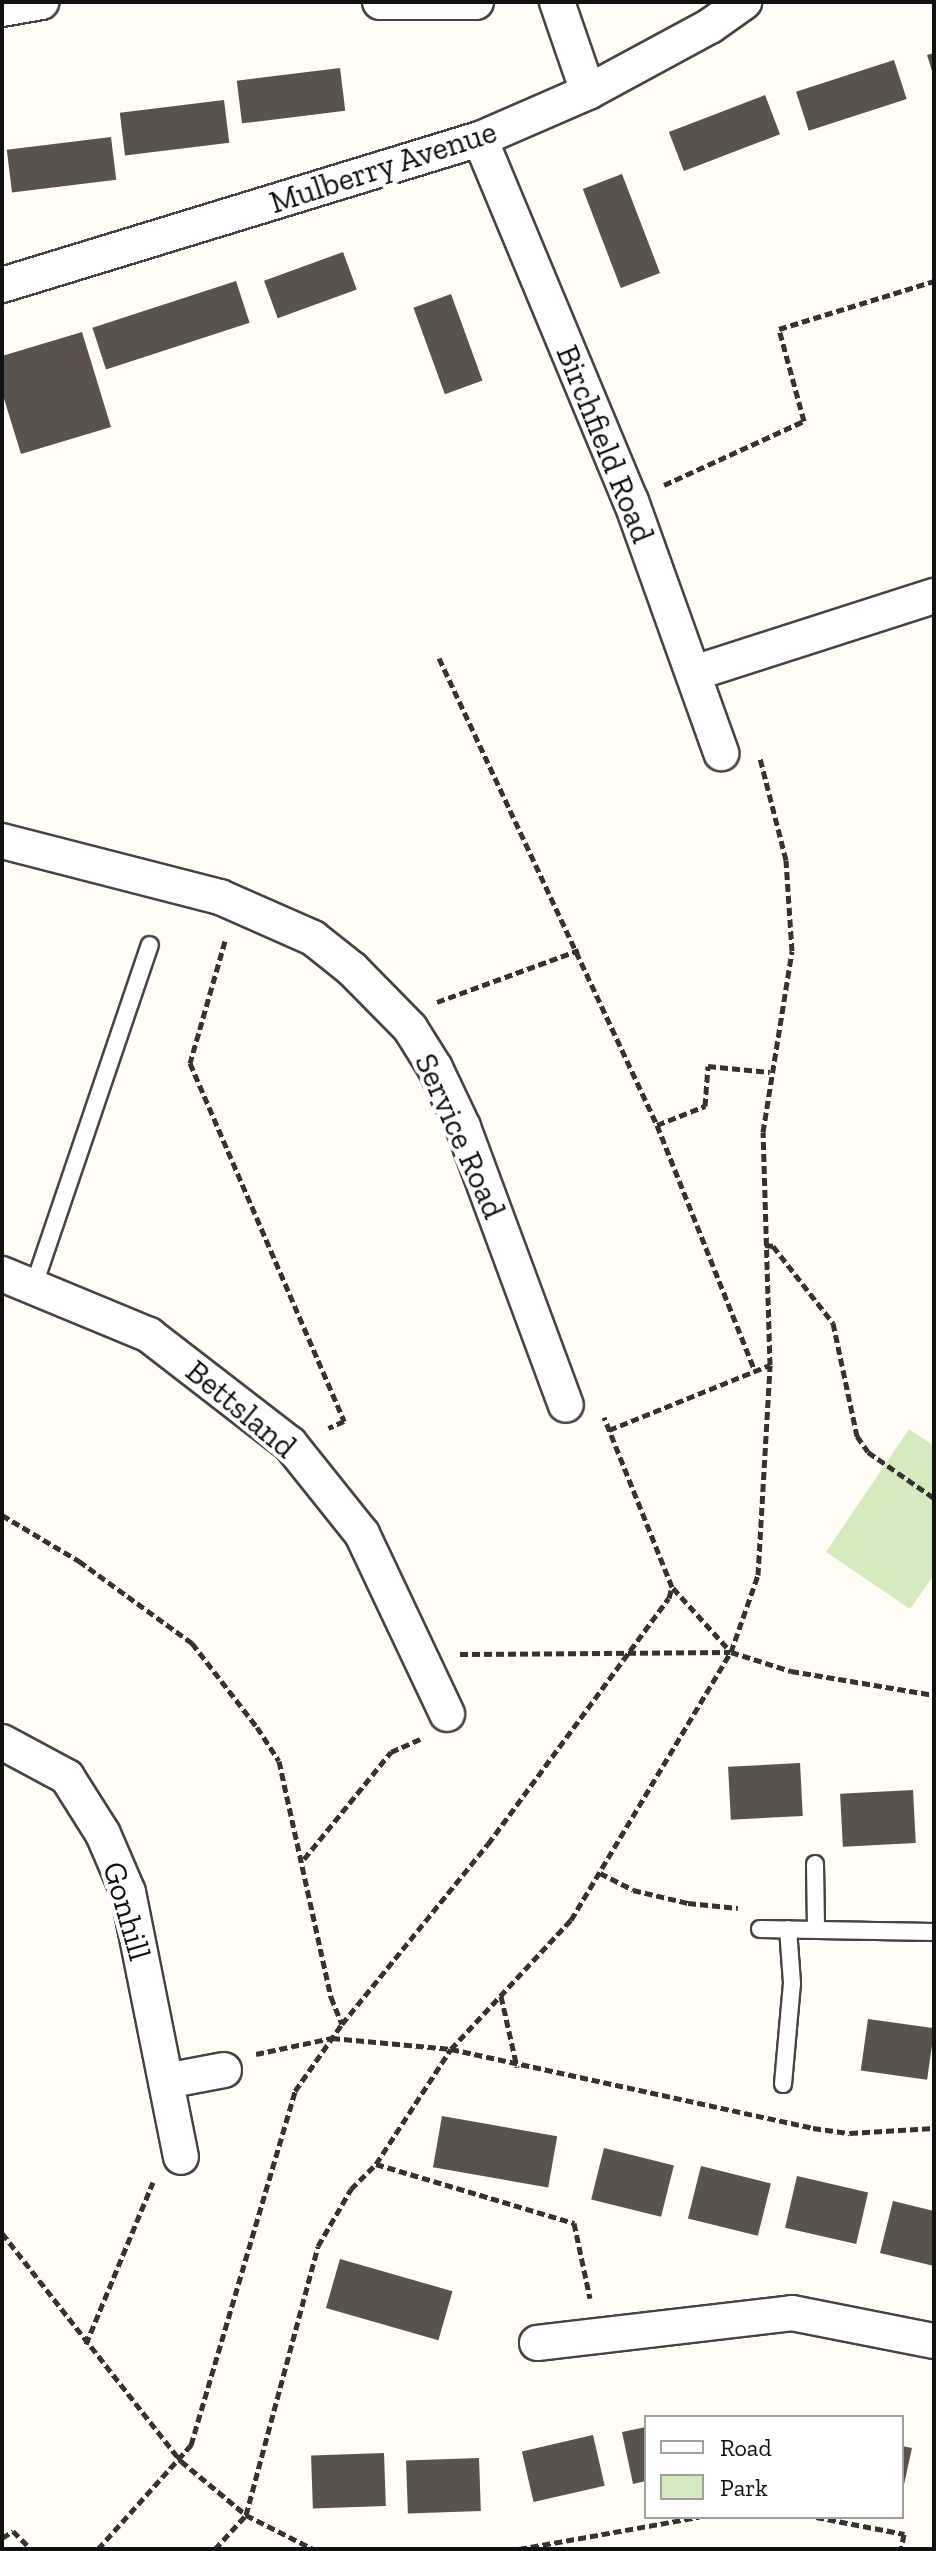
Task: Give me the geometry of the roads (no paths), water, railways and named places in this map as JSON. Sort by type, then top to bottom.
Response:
[{"type":"street","points":[[2,9],[41,2]]},
{"type":"street","points":[[380,2],[476,2]]},
{"type":"street","points":[[557,2],[588,92]]},
{"type":"street","name":"Mulberry Avenue","points":[[2,285],[480,139],[588,92],[710,26],[744,2]]},
{"type":"street","name":"Birchfield Road","points":[[480,139],[631,501],[721,753]]},
{"type":"street","points":[[694,673],[934,596]]},
{"type":"street","name":"Service Road","points":[[2,841],[235,904],[313,938],[399,1016],[435,1068],[463,1127],[566,1405]]},
{"type":"street","name":"Bettsland","points":[[2,1274],[149,1335],[290,1444],[362,1534],[447,1714]]},
{"type":"street","name":"Gonhill","points":[[2,1742],[67,1777],[103,1834],[128,1892],[181,2157]]},
{"type":"street","points":[[166,2081],[224,2070]]},
{"type":"street","points":[[537,2343],[792,2313],[934,2341]]},
{"type":"lane","points":[[34,1285],[150,945]]},
{"type":"lane","points":[[815,1864],[816,1927]]},
{"type":"lane","points":[[760,1929],[816,1927],[934,1932]]},
{"type":"lane","points":[[783,2084],[792,1983],[788,1929]]}]
